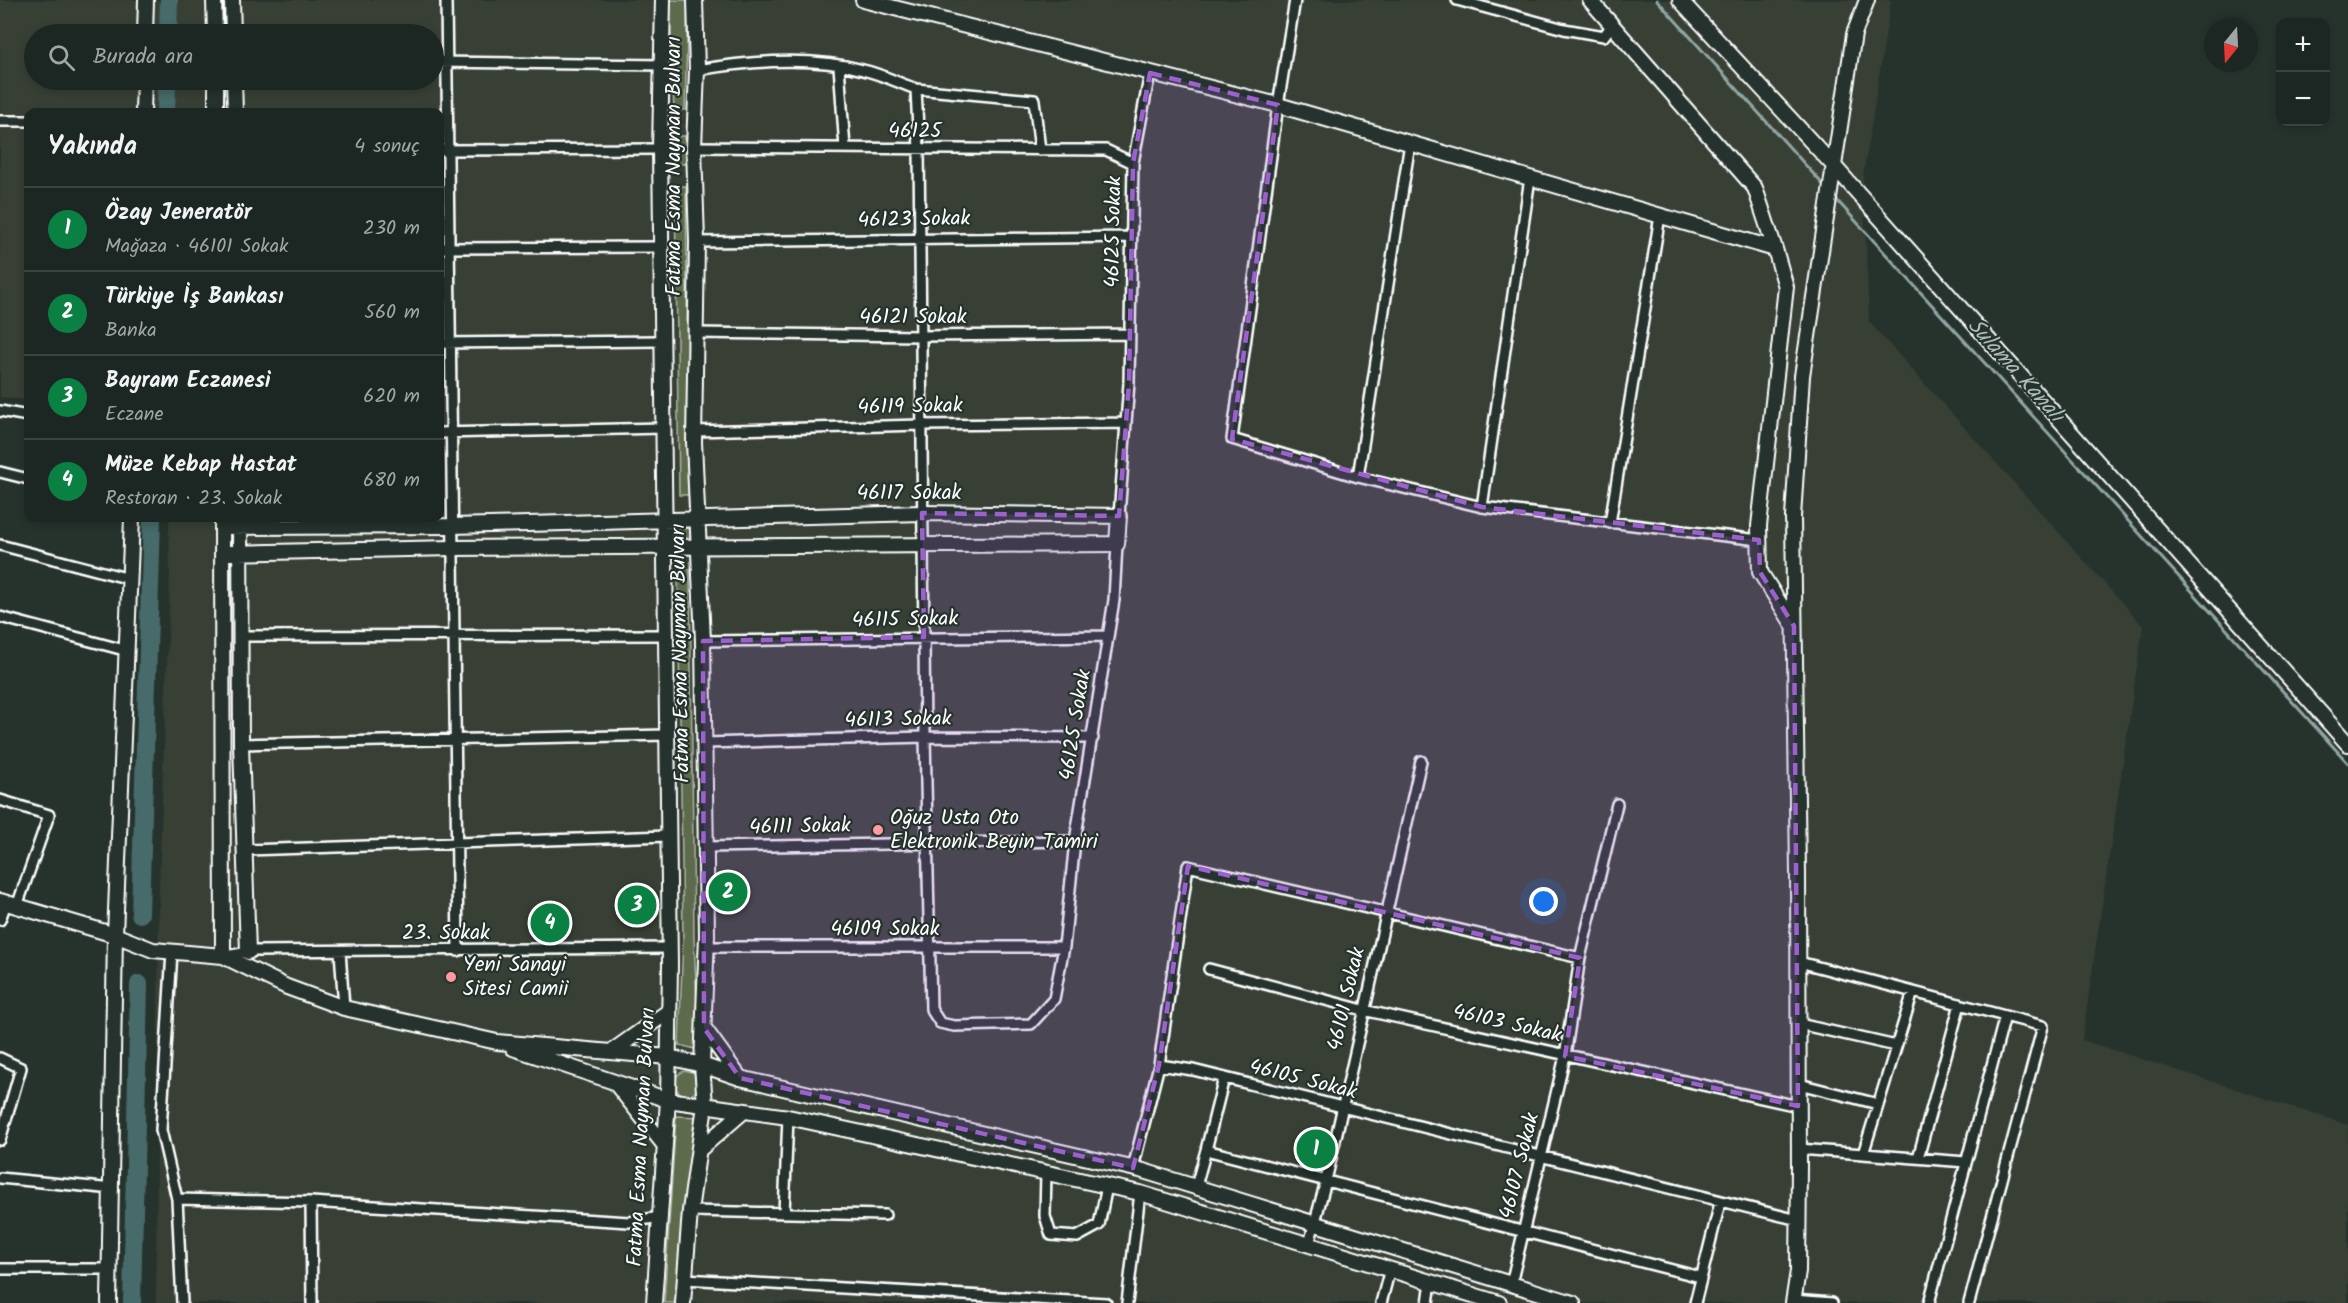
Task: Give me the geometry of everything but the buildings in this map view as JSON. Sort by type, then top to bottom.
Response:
[{"type":"street","points":[[145,24],[146,0]]},
{"type":"street","points":[[214,0],[215,24]]},
{"type":"street","points":[[232,0],[233,24]]},
{"type":"street","points":[[446,0],[444,248],[450,343],[458,951]]},
{"type":"street","name":"Fatma Esma Nayman Bulvarı","points":[[654,1303],[668,1100],[670,948],[660,149],[663,0]]},
{"type":"street","name":"Fatma Esma Nayman Bulvarı","points":[[682,1303],[690,1211],[705,1105],[702,1065],[706,947],[703,641],[694,432],[697,242],[694,147],[697,70],[695,0]]},
{"type":"street","points":[[863,0],[887,3],[1278,105],[1774,249]]},
{"type":"street","points":[[1295,0],[1278,105],[1232,439],[1358,477],[1482,507],[1759,540]]},
{"type":"street","points":[[1457,0],[1564,29],[1605,36],[1612,25]]},
{"type":"street","points":[[1590,0],[1755,188],[1786,287],[1759,526],[1760,572],[1794,626]]},
{"type":"street","points":[[1680,0],[1834,166],[2348,744]]},
{"type":"street","points":[[1832,1303],[1793,1302],[1798,1271],[1799,962],[1793,517],[1802,376],[1854,34],[1867,0]]},
{"type":"street","points":[[447,62],[663,64]]},
{"type":"street","points":[[697,70],[787,62],[839,66],[864,70],[916,89],[1035,100],[1040,150]]},
{"type":"street","points":[[839,66],[845,148]]},
{"type":"street","name":"46125 Sokak","points":[[1119,516],[1130,334],[1134,164],[1150,73]]},
{"type":"street","name":"46125 Sokak","points":[[916,89],[919,149],[922,546],[931,1009],[940,1023],[954,1026],[1031,1024],[1054,999],[1064,947],[1075,841],[1094,738],[1114,600],[1117,544]]},
{"type":"street","points":[[143,108],[144,90]]},
{"type":"street","points":[[216,90],[216,108]]},
{"type":"street","points":[[234,90],[235,108]]},
{"type":"street","points":[[0,121],[24,121]]},
{"type":"street","points":[[1358,477],[1410,143]]},
{"type":"street","name":"46125","points":[[694,147],[1106,150],[1134,164]]},
{"type":"street","points":[[444,150],[660,149]]},
{"type":"street","points":[[1482,507],[1530,178]]},
{"type":"street","points":[[1610,523],[1660,216]]},
{"type":"street","name":"46123 Sokak","points":[[697,242],[1131,237]]},
{"type":"street","points":[[444,248],[661,247]]},
{"type":"street","name":"46121 Sokak","points":[[696,333],[920,336],[1130,334]]},
{"type":"street","points":[[444,343],[662,341]]},
{"type":"street","points":[[0,411],[24,415]]},
{"type":"street","name":"46119 Sokak","points":[[694,432],[921,424],[1126,423]]},
{"type":"street","points":[[444,433],[663,428]]},
{"type":"street","points":[[0,471],[24,478]]},
{"type":"street","name":"46117 Sokak","points":[[222,522],[453,526],[922,513],[1119,516]]},
{"type":"street","points":[[223,553],[453,548],[1117,544],[1119,516]]},
{"type":"street","points":[[109,1303],[113,1189],[115,935],[132,522]]},
{"type":"street","points":[[222,522],[223,956]]},
{"type":"street","points":[[240,523],[241,744],[248,952]]},
{"type":"street","points":[[0,545],[130,579]]},
{"type":"street","points":[[0,617],[128,651]]},
{"type":"street","points":[[241,636],[666,635]]},
{"type":"street","name":"46115 Sokak","points":[[703,641],[1107,636]]},
{"type":"street","points":[[241,744],[667,735]]},
{"type":"street","name":"46113 Sokak","points":[[704,743],[925,737],[1094,738]]},
{"type":"street","name":"46101 Sokak","points":[[1309,1244],[1326,1181],[1421,761]]},
{"type":"street","points":[[0,800],[49,815],[0,920]]},
{"type":"street","name":"46107 Sokak","points":[[1510,1284],[1565,1056],[1580,958],[1617,804]]},
{"type":"street","points":[[244,850],[668,836]]},
{"type":"street","name":"46111 Sokak","points":[[705,847],[1075,841]]},
{"type":"street","points":[[1133,1168],[1159,1065],[1188,867],[1580,958]]},
{"type":"street","points":[[7,903],[115,935],[153,950],[223,956],[287,987],[344,1008],[497,1042],[668,1100],[788,1117],[1140,1193],[1499,1303]]},
{"type":"street","name":"46109 Sokak","points":[[706,947],[1064,947]]},
{"type":"street","name":"23. Sokak","points":[[223,956],[248,952],[670,948]]},
{"type":"street","points":[[340,951],[344,1008]]},
{"type":"street","points":[[172,952],[161,1130],[177,1199],[182,1303]]},
{"type":"street","points":[[1799,962],[2043,1026],[1970,1303]]},
{"type":"street","name":"46103 Sokak","points":[[1209,969],[1363,1010],[1798,1106]]},
{"type":"street","points":[[1863,1154],[1914,992]]},
{"type":"street","points":[[1918,1158],[1960,1004]]},
{"type":"street","points":[[611,1052],[669,1011]]},
{"type":"street","points":[[1929,1303],[2005,1016]]},
{"type":"street","points":[[1799,1024],[1896,1046]]},
{"type":"street","points":[[704,1028],[740,1078]]},
{"type":"street","points":[[497,1042],[668,1057],[702,1065],[740,1078],[1133,1168],[1573,1303]]},
{"type":"street","points":[[0,1058],[21,1068],[0,1140]]},
{"type":"street","name":"46105 Sokak","points":[[1159,1065],[1224,1078],[1720,1203],[1798,1220]]},
{"type":"street","points":[[1196,1186],[1224,1078]]},
{"type":"street","points":[[616,1084],[665,1146]]},
{"type":"street","points":[[1799,1084],[1878,1104]]},
{"type":"street","points":[[699,1150],[744,1111]]},
{"type":"street","points":[[784,1213],[788,1117]]},
{"type":"street","points":[[1799,1149],[1965,1162]]},
{"type":"street","points":[[1206,1150],[1700,1277]]},
{"type":"street","points":[[1046,1173],[1045,1216],[1051,1235],[1077,1237],[1099,1225],[1107,1186]]},
{"type":"street","points":[[0,1178],[113,1189]]},
{"type":"street","points":[[1127,1303],[1140,1193]]},
{"type":"street","points":[[177,1199],[311,1202],[629,1222],[660,1217]]},
{"type":"street","points":[[311,1202],[312,1303]]},
{"type":"street","points":[[1695,1303],[1720,1203]]},
{"type":"street","points":[[690,1211],[885,1215]]},
{"type":"street","points":[[0,1269],[111,1269]]},
{"type":"street","points":[[1381,1303],[1390,1269]]},
{"type":"street","points":[[685,1279],[1106,1303]]},
{"type":"street","points":[[1428,1303],[1431,1282]]},
{"type":"highlighted area","points":[[1150,73],[1278,105],[1232,439],[1482,507],[1759,540],[1760,572],[1794,626],[1798,1106],[1565,1056],[1580,958],[1188,866],[1159,1065],[1133,1168],[740,1078],[704,1028],[703,641],[924,637],[922,513],[1119,516],[1129,383],[1133,163]]},
{"type":"shaded area","points":[[0,0],[1891,0],[1863,176],[1869,322],[2143,626],[2082,1040],[2348,1125],[2348,1303],[156,1303],[159,889],[170,578],[169,522],[444,522],[444,108],[24,108],[24,400],[0,397]]},
{"type":"green space","points":[[669,0],[688,0],[685,110],[674,110]]},
{"type":"green space","points":[[674,136],[685,136],[686,164],[675,164]]},
{"type":"green space","points":[[675,186],[686,186],[689,495],[679,495]]},
{"type":"green space","points":[[679,520],[691,520],[691,544],[679,544]]},
{"type":"green space","points":[[678,569],[690,569],[694,939],[699,1050],[679,1045],[683,938]]},
{"type":"green space","points":[[687,1071],[696,1074],[699,1083],[696,1092],[687,1095],[678,1092],[675,1083],[678,1074]]},
{"type":"green space","points":[[676,1116],[698,1117],[676,1303],[664,1303]]},
{"type":"waterway","points":[[168,24],[169,0]]},
{"type":"waterway","name":"Sulama Kanalı","points":[[1657,0],[1827,189]]},
{"type":"waterway","points":[[166,108],[167,90]]},
{"type":"waterway","name":"Sulama Kanalı","points":[[1833,196],[2348,763]]},
{"type":"waterway","points":[[140,914],[152,522]]},
{"type":"waterway","points":[[132,1303],[139,984]]},
{"type":"place","name":"Oğuz Usta Oto Elektronik Beyin Tamiri","points":[[878,830]]},
{"type":"place","name":"Türkiye İş Bankası","points":[[728,892]]},
{"type":"place","name":"Bayram Eczanesi","points":[[637,905]]},
{"type":"place","name":"Müze Kebap Hastat","points":[[550,923]]},
{"type":"place","name":"Yeni Sanayi Sitesi Camii","points":[[451,977]]},
{"type":"place","name":"Özay Jeneratör","points":[[1316,1149]]}]
